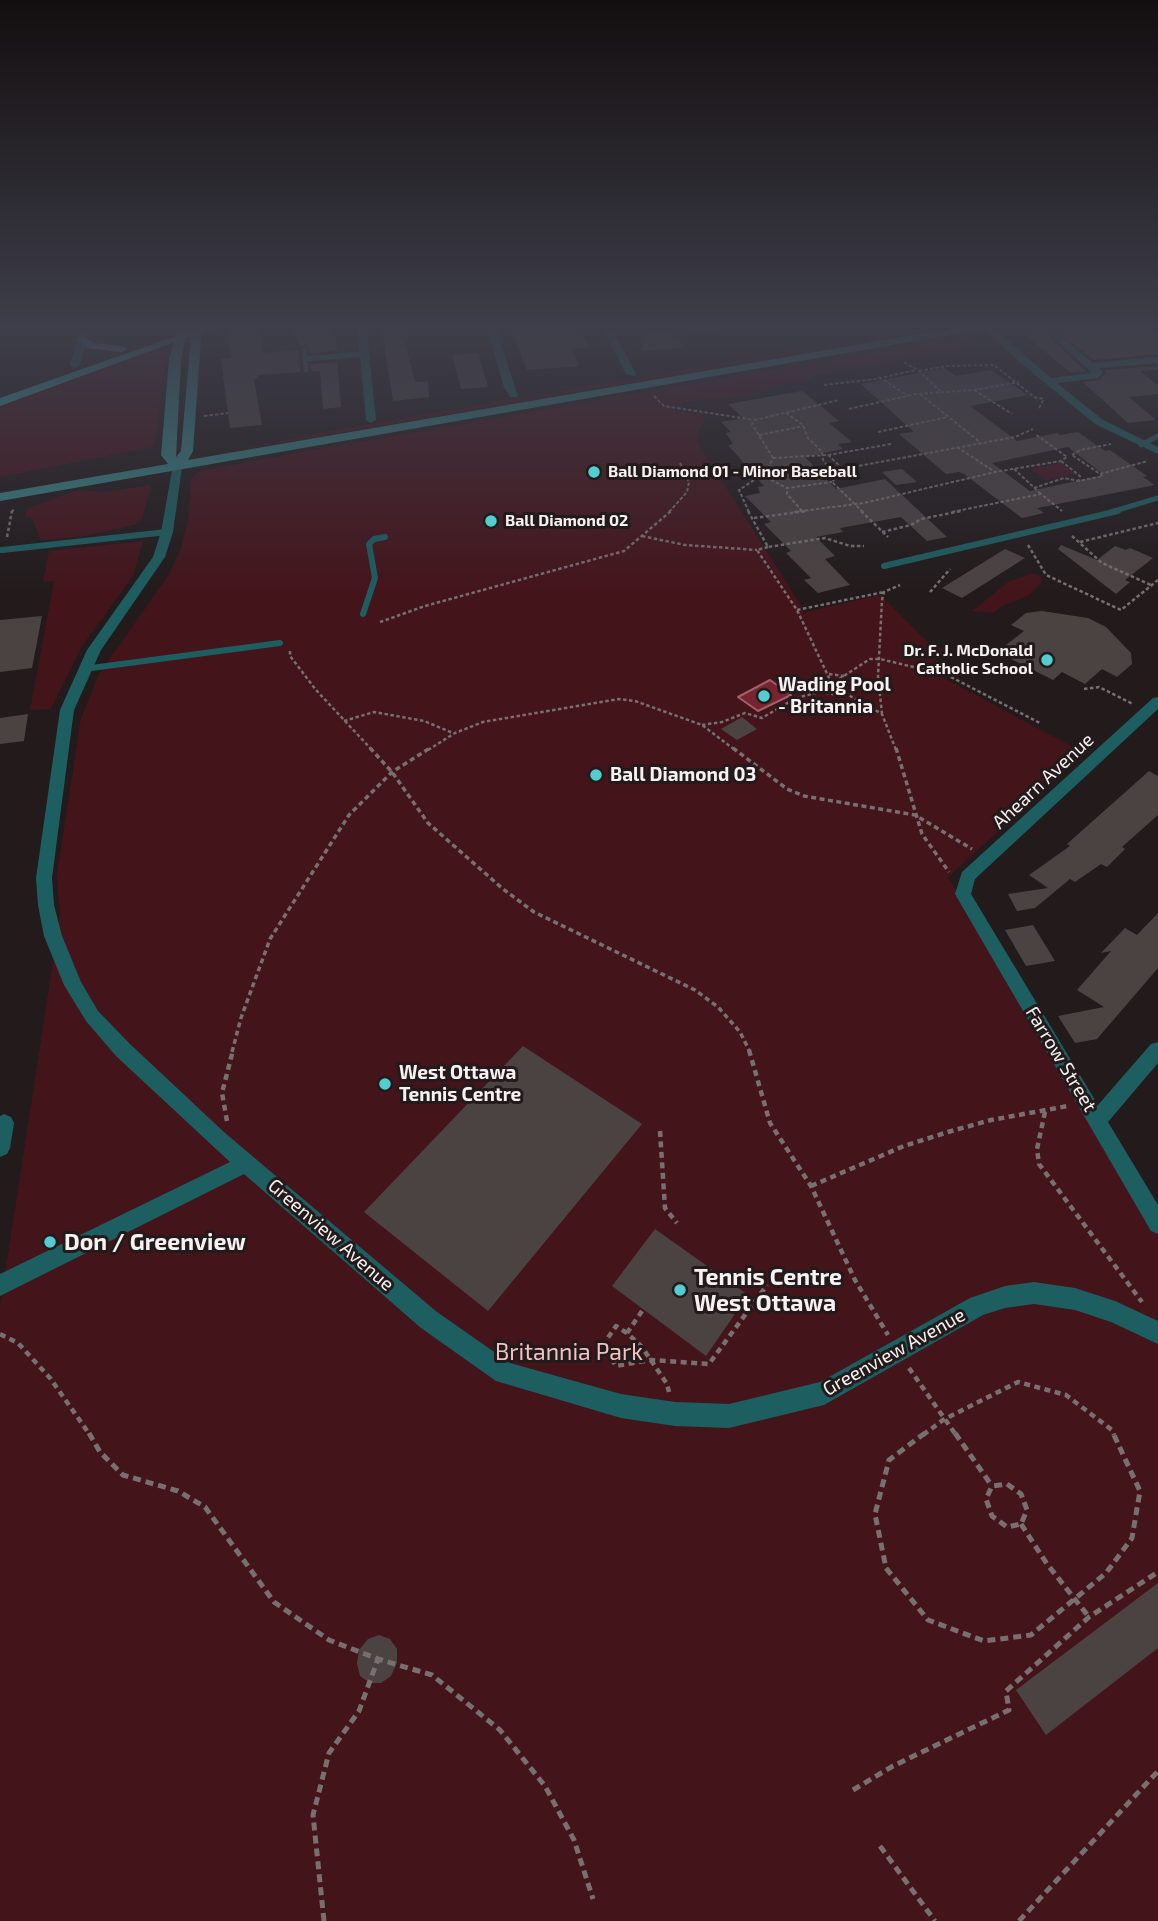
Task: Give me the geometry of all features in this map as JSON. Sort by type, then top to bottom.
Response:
[{"type":"main road","points":[[174,415],[168,454],[177,467]]},
{"type":"main road","points":[[177,467],[187,451],[187,415]]},
{"type":"main road","points":[[0,483],[402,415]]},
{"type":"main road","points":[[0,498],[476,415]]},
{"type":"street","points":[[370,415],[371,420]]},
{"type":"street","points":[[1089,415],[1141,445],[1158,451]]},
{"type":"street","name":"Greenview Avenue","points":[[177,467],[167,532],[159,557],[146,579],[100,640],[84,669],[65,719],[45,864],[46,905],[51,928],[72,985],[92,1016],[123,1050],[218,1139],[429,1320],[504,1373],[621,1406],[676,1414],[729,1416],[824,1393],[978,1306],[1005,1297],[1034,1293],[1075,1299],[1115,1312],[1158,1333]]},
{"type":"street","name":"Ahearn Avenue","points":[[963,894],[968,876],[1153,706]]},
{"type":"street","name":"Farrow Street","points":[[963,894],[1158,1224]]},
{"type":"street","points":[[1098,1120],[1158,1050]]},
{"type":"street","points":[[0,1148],[4,1123]]},
{"type":"street","points":[[0,1285],[247,1163]]},
{"type":"lane","points":[[1141,445],[1158,436]]},
{"type":"lane","points":[[884,566],[1158,498]]},
{"type":"lane","points":[[2,550],[167,532]]},
{"type":"lane","points":[[363,614],[375,578],[369,544],[374,539],[385,537]]},
{"type":"lane","points":[[84,669],[280,643]]},
{"type":"path","points":[[198,416],[212,415]]},
{"type":"path","points":[[720,415],[755,420],[776,415]]},
{"type":"path","points":[[789,415],[804,426],[808,438],[836,477]]},
{"type":"path","points":[[945,415],[981,443]]},
{"type":"path","points":[[877,432],[948,417]]},
{"type":"path","points":[[755,420],[752,424],[774,458]]},
{"type":"path","points":[[759,435],[804,426]]},
{"type":"path","points":[[761,475],[787,488],[832,482],[842,468],[981,443],[1028,433],[1032,429]]},
{"type":"path","points":[[1035,434],[1100,474],[1148,461]]},
{"type":"path","points":[[754,518],[918,492],[995,472],[1061,461],[1080,450],[1113,443]]},
{"type":"path","points":[[774,458],[822,456],[891,444]]},
{"type":"path","points":[[957,447],[995,472]]},
{"type":"path","points":[[828,455],[842,468]]},
{"type":"path","points":[[768,547],[739,490],[761,475],[774,458]]},
{"type":"path","points":[[1061,461],[1080,476],[1079,481]]},
{"type":"path","points":[[380,622],[425,606],[603,559],[624,551],[671,511],[687,492],[689,482],[680,463]]},
{"type":"path","points":[[1013,469],[1075,520]]},
{"type":"path","points":[[1034,488],[1064,478],[1079,481],[1102,476],[1100,474]]},
{"type":"path","points":[[832,482],[888,537]]},
{"type":"path","points":[[787,488],[787,494],[803,511]]},
{"type":"path","points":[[882,532],[911,525],[921,519],[1041,494]]},
{"type":"path","points":[[1080,542],[1158,523]]},
{"type":"path","points":[[1056,525],[1102,562],[1152,585]]},
{"type":"path","points":[[1016,534],[1027,543],[1046,575],[1121,610],[1158,580]]},
{"type":"path","points":[[642,536],[685,545],[757,550],[825,538],[850,546],[864,545]]},
{"type":"path","points":[[757,550],[797,610],[830,680],[850,696],[883,714]]},
{"type":"path","points":[[930,592],[950,569]]},
{"type":"path","points":[[797,610],[884,592],[900,584]]},
{"type":"path","points":[[884,592],[879,696],[883,714],[922,834],[950,872]]},
{"type":"path","points":[[290,649],[292,659],[391,772],[428,822],[503,889],[534,912],[695,990],[718,1007],[740,1032],[754,1060],[770,1123],[811,1186],[855,1280],[897,1351],[992,1486]]},
{"type":"path","points":[[702,725],[722,722],[745,713],[762,718],[796,698],[819,692],[870,659],[947,675],[1040,723]]},
{"type":"path","points":[[829,674],[844,676]]},
{"type":"path","points":[[1084,689],[1099,687],[1153,706]]},
{"type":"path","points":[[819,692],[850,696]]},
{"type":"path","points":[[218,1139],[227,1119],[222,1093],[241,1018],[270,939],[349,815],[391,772],[455,733],[483,722],[516,714],[619,699],[635,701],[702,725],[787,789],[804,796],[915,815],[987,859]]},
{"type":"path","points":[[344,721],[374,712],[424,721],[455,733]]},
{"type":"path","points":[[811,1186],[905,1146],[948,1132],[991,1120],[1045,1112],[1087,1100]]},
{"type":"path","points":[[1045,1112],[1037,1150],[1039,1164],[1144,1304]]},
{"type":"path","points":[[660,1131],[665,1208],[677,1223]]},
{"type":"path","points":[[676,1414],[667,1384],[651,1360],[642,1347],[615,1326],[603,1345],[616,1366],[651,1360],[709,1364],[767,1285]]},
{"type":"path","points":[[626,1334],[642,1311]]},
{"type":"path","points":[[0,1334],[18,1343],[50,1378],[77,1414],[100,1452],[123,1475],[178,1491],[205,1507],[274,1602],[329,1640],[378,1659],[432,1675],[500,1730],[545,1786],[574,1840],[593,1899]]},
{"type":"path","points":[[1018,1382],[1066,1395],[1112,1430],[1140,1491],[1132,1538],[1106,1573],[1031,1634],[984,1641],[929,1620],[886,1568],[875,1514],[889,1460],[943,1420],[1018,1382]]},
{"type":"path","points":[[992,1486],[1007,1484],[1021,1494],[1027,1510],[1021,1524]]},
{"type":"path","points":[[992,1486],[986,1499],[992,1516],[1006,1527],[1021,1524]]},
{"type":"path","points":[[1021,1524],[1089,1618]]},
{"type":"path","points":[[853,1790],[893,1766],[1009,1710],[1006,1690],[1089,1618],[1158,1572]]},
{"type":"path","points":[[324,1921],[313,1815],[329,1753],[359,1711],[378,1659]]},
{"type":"path","points":[[1019,1921],[1158,1771]]},
{"type":"path","points":[[880,1846],[936,1921]]},
{"type":"green space","points":[[0,415],[159,415],[155,444],[152,447],[0,477]]},
{"type":"green space","points":[[424,415],[444,415],[211,455]]},
{"type":"green space","name":"Britannia Park","points":[[516,415],[703,415],[704,423],[699,430],[697,442],[802,607],[803,613],[880,595],[928,642],[946,651],[927,669],[1084,753],[948,877],[1158,1228],[1158,1921],[0,1921],[0,1307],[60,916],[57,875],[81,718],[99,674],[168,576],[180,551],[188,521],[191,479],[199,471]]},
{"type":"green space","points":[[1061,463],[1076,474],[1046,480],[1031,469]]},
{"type":"green space","points":[[151,485],[142,520],[134,525],[84,536],[41,540],[32,518],[24,516],[29,508],[77,490],[103,492]]},
{"type":"green space","points":[[143,541],[133,576],[82,646],[51,709],[30,710],[54,581],[43,582],[49,551]]},
{"type":"green space","points":[[1034,573],[1041,577],[1042,582],[1030,595],[1002,606],[993,613],[972,611],[1008,582]]},
{"type":"shaded area","name":"Wading Pool - Britannia","points":[[770,680],[791,695],[758,711],[738,697]]},
{"type":"building","points":[[228,415],[260,415],[262,425],[230,428]]},
{"type":"building","points":[[739,415],[831,415],[839,421],[829,423],[852,442],[838,444],[843,449],[805,457],[836,489],[885,479],[947,537],[927,541],[901,517],[840,528],[843,532],[816,537],[835,556],[825,559],[850,585],[818,593],[804,580],[811,578],[786,553],[791,551],[764,524],[771,522],[745,496],[760,493],[758,487],[764,486],[728,445],[733,444],[726,433],[731,432],[721,422],[743,418]]},
{"type":"building","points":[[895,415],[982,415],[1017,441],[1078,432],[1105,451],[1110,450],[1147,476],[1143,477],[1155,485],[1037,508],[1044,513],[1022,518],[964,474],[946,474],[899,434],[914,432]],"holes":[[[1068,447],[1104,475],[1030,491],[992,463]]]},
{"type":"building","points":[[1119,415],[1150,415],[1156,420],[1128,423]]},
{"type":"building","points":[[902,469],[917,482],[896,485],[882,472]]},
{"type":"building","points":[[1061,545],[1097,560],[1115,546],[1126,550],[1130,548],[1153,558],[1125,580],[1130,582],[1116,594],[1058,549]]},
{"type":"building","points":[[1005,549],[1025,558],[962,598],[942,588]]},
{"type":"building","points":[[1042,611],[1088,618],[1106,627],[1131,653],[1132,664],[1117,677],[1102,669],[1085,684],[1062,672],[1053,680],[997,652],[1024,631],[1011,625],[1026,613]]},
{"type":"building","points":[[42,616],[32,668],[0,672],[0,620]]},
{"type":"building","points":[[28,714],[24,741],[0,744],[0,718]]},
{"type":"building","points":[[742,717],[757,729],[737,740],[721,729]]},
{"type":"building","points":[[1149,771],[1158,776],[1158,815],[1122,847],[1125,849],[1107,867],[1101,864],[1075,882],[1070,879],[1035,908],[1017,911],[1008,894],[1048,888],[1029,875],[1070,846],[1067,844]]},
{"type":"building","points":[[1158,913],[1158,968],[1097,1039],[1075,1043],[1058,1016],[1104,1007],[1077,990],[1111,951],[1101,953],[1125,928],[1137,935]]},
{"type":"building","points":[[1033,925],[1055,961],[1026,966],[1005,930]]},
{"type":"building","points":[[523,1046],[642,1124],[488,1311],[364,1212]]},
{"type":"building","name":"Tennis Centre West Ottawa","points":[[655,1229],[748,1295],[706,1356],[612,1286]]},
{"type":"building","points":[[1158,1583],[1158,1648],[1046,1735],[1016,1690]]},
{"type":"building","points":[[379,1635],[390,1639],[397,1649],[397,1663],[391,1676],[381,1683],[370,1683],[360,1676],[357,1664],[359,1650],[368,1639]]},
{"type":"place","name":"Ball Diamond 01 - Minor Baseball","points":[[594,472]]},
{"type":"place","name":"Ball Diamond 02","points":[[491,521]]},
{"type":"place","name":"Dr. F. J. McDonald Catholic School","points":[[1047,660]]},
{"type":"place","name":"Wading Pool - Britannia","points":[[764,696]]},
{"type":"place","name":"Ball Diamond 03","points":[[596,775]]},
{"type":"place","name":"West Ottawa Tennis Centre","points":[[385,1084]]},
{"type":"place","name":"Don / Greenview","points":[[50,1242]]},
{"type":"place","name":"Tennis Centre West Ottawa","points":[[680,1290]]}]
